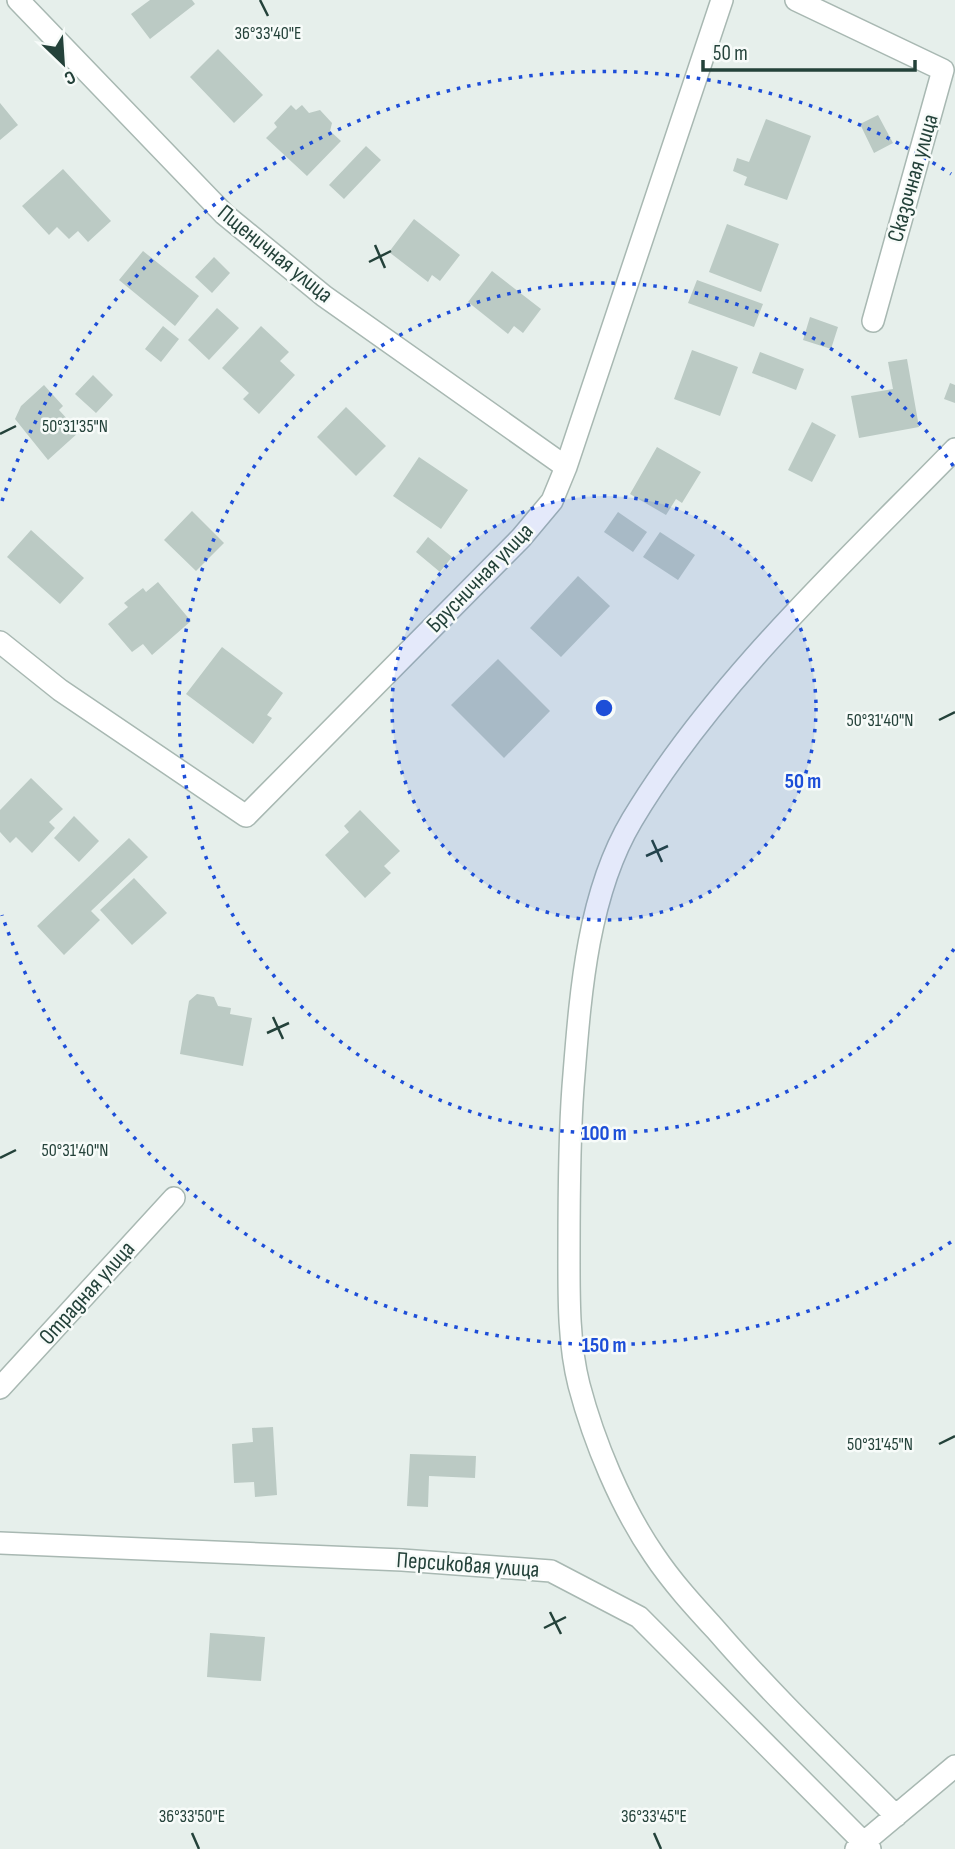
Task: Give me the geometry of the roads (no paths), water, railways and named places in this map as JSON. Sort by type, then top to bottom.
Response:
[{"type":"street","name":"Пщеничная улица","points":[[18,0],[224,214],[324,296],[566,467]]},
{"type":"street","name":"Брусничная улица","points":[[0,642],[60,690],[246,816],[521,538],[552,500],[566,467],[722,0]]},
{"type":"street","name":"Сказочная улица","points":[[796,0],[943,71],[873,321]]},
{"type":"street","points":[[896,1816],[749,1668],[670,1578],[636,1524],[603,1454],[578,1383],[572,1335],[569,1293],[571,1115],[581,996],[593,930],[600,895],[629,825],[653,786],[714,705],[824,582],[955,449]]},
{"type":"street","name":"Отрадная улица","points":[[0,1388],[174,1198]]},
{"type":"street","name":"Персиковая улица","points":[[0,1544],[402,1560],[551,1571],[639,1617],[863,1847]]},
{"type":"street","points":[[863,1847],[955,1766]]}]
